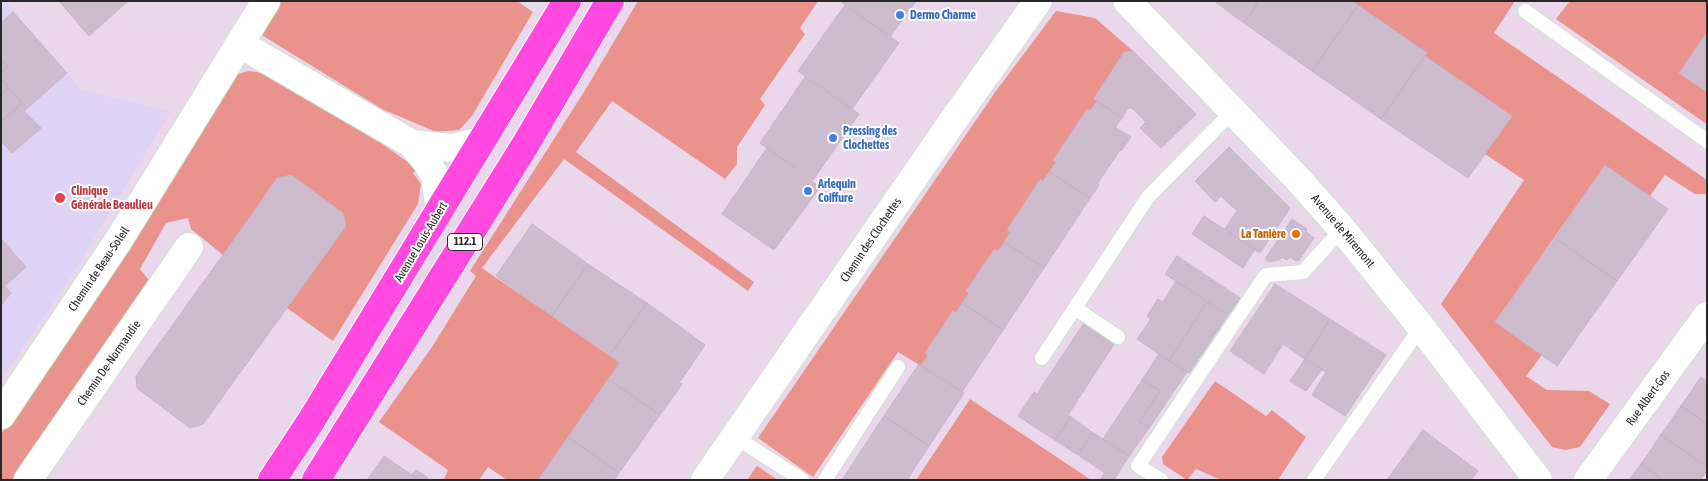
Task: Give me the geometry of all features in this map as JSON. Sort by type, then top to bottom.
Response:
[{"type":"main road","name":"Avenue Louis-Aubert","points":[[272,480],[311,421],[566,1]]},
{"type":"main road","name":"112.1","points":[[316,480],[524,148],[610,1]]},
{"type":"street","name":"Chemin de Beau-Soleil","points":[[1,415],[118,241],[266,1]]},
{"type":"street","name":"Chemin des Clochettes","points":[[705,480],[1038,1]]},
{"type":"street","name":"Avenue de Miremont","points":[[1127,1],[1317,199],[1421,327],[1538,480]]},
{"type":"street","points":[[240,44],[412,144],[436,176],[440,210]]},
{"type":"street","points":[[412,144],[452,148],[480,141]]},
{"type":"street","name":"Chemin De-Normandie","points":[[28,480],[189,247]]},
{"type":"street","name":"Rue Albert-Gos","points":[[1588,480],[1707,316]]},
{"type":"lane","points":[[1525,12],[1707,141]]},
{"type":"lane","points":[[1042,358],[1148,197],[1232,111]]},
{"type":"lane","points":[[1161,480],[1138,466],[1266,275],[1303,272],[1342,229]]},
{"type":"lane","points":[[1076,308],[1118,337]]},
{"type":"lane","points":[[1314,480],[1421,327]]},
{"type":"lane","points":[[826,480],[898,367]]},
{"type":"lane","points":[[735,437],[802,480]]},
{"type":"shaded area","name":"Clinique Générale Beaulieu","points":[[1,1],[5,1],[81,90],[171,111],[66,285],[1,379]]},
{"type":"shaded area","points":[[280,1],[517,1],[533,12],[472,116],[459,130],[436,132],[382,109],[260,34]]},
{"type":"shaded area","points":[[638,1],[818,1],[800,28],[805,34],[760,99],[765,105],[737,147],[737,164],[725,179],[612,101],[576,152],[754,282],[748,291],[564,159],[482,268],[620,363],[538,480],[507,480],[488,467],[479,480],[445,480],[448,470],[379,422],[432,347],[476,276],[470,271],[587,87]]},
{"type":"shaded area","points":[[1352,1],[1515,1],[1494,33],[1707,180],[1707,194],[1695,194],[1665,175],[1650,196],[1605,165],[1495,322],[1542,355],[1526,376],[1547,390],[1589,391],[1610,404],[1580,447],[1566,450],[1552,447],[1441,304],[1524,180],[1485,154],[1511,116],[1425,56],[1427,53]]},
{"type":"shaded area","points":[[1570,1],[1707,1],[1707,32],[1679,73],[1707,92],[1707,121],[1705,123],[1556,19]]},
{"type":"shaded area","points":[[1056,11],[1095,18],[1133,51],[1124,52],[1094,98],[1097,101],[1090,111],[1087,109],[1054,160],[1056,162],[1043,181],[1040,180],[1007,230],[1010,232],[1004,242],[998,251],[994,250],[966,291],[969,293],[956,313],[953,311],[925,353],[928,355],[921,366],[898,352],[813,477],[758,438],[996,91]]},
{"type":"shaded area","points":[[248,71],[265,73],[376,139],[417,169],[413,173],[421,184],[418,204],[333,341],[287,308],[346,226],[343,213],[291,175],[277,178],[223,255],[191,229],[188,218],[166,223],[140,269],[151,283],[12,480],[1,480],[1,434],[126,252],[233,76]]},
{"type":"shaded area","points":[[1215,381],[1266,416],[1272,410],[1306,437],[1278,480],[1221,480],[1196,469],[1187,480],[1163,464],[1162,457]]},
{"type":"shaded area","points":[[970,399],[1091,480],[916,480]]},
{"type":"shaded area","points":[[757,466],[778,480],[747,480]]},
{"type":"building","points":[[59,1],[128,1],[89,36]]},
{"type":"building","points":[[840,1],[916,1],[890,37]]},
{"type":"building","points":[[1214,1],[1259,1],[1244,23]]},
{"type":"building","points":[[1259,1],[1352,1],[1358,5],[1312,71],[1244,23]]},
{"type":"building","points":[[845,5],[899,43],[852,109],[798,71]]},
{"type":"building","points":[[1358,5],[1427,53],[1381,119],[1312,71]]},
{"type":"building","points":[[13,12],[67,73],[24,111],[41,128],[12,153],[1,141],[1,122],[22,103],[1,79],[1,73],[8,67],[1,59],[1,23]]},
{"type":"building","points":[[1707,32],[1707,92],[1679,73]]},
{"type":"building","points":[[1133,51],[1196,114],[1161,148],[1140,128],[1146,122],[1132,108],[1128,108],[1122,118],[1094,99],[1124,52]]},
{"type":"building","points":[[1425,56],[1512,116],[1468,178],[1381,119]]},
{"type":"building","points":[[1,59],[8,67],[1,73]]},
{"type":"building","points":[[805,77],[859,114],[813,180],[760,143]]},
{"type":"building","points":[[1,79],[9,88],[1,95]]},
{"type":"building","points":[[9,88],[22,103],[1,122],[1,95]]},
{"type":"building","points":[[1097,101],[1122,118],[1115,127],[1131,137],[1097,184],[1099,185],[1090,198],[1050,172],[1056,162],[1053,160],[1087,109],[1090,111]]},
{"type":"building","points":[[1229,147],[1290,208],[1260,253],[1225,229],[1237,211],[1221,196],[1215,202],[1195,181]]},
{"type":"building","points":[[767,148],[820,187],[774,250],[722,214]]},
{"type":"building","points":[[1605,165],[1668,209],[1617,281],[1555,238]]},
{"type":"building","points":[[1050,172],[1090,198],[1044,268],[1004,242],[1010,232],[1007,230],[1040,179],[1043,181]]},
{"type":"building","points":[[291,175],[343,213],[346,226],[203,424],[190,428],[137,388],[136,376],[278,178]]},
{"type":"building","points":[[1204,216],[1255,249],[1243,268],[1192,234]]},
{"type":"building","points":[[1292,219],[1307,229],[1306,232],[1314,238],[1299,260],[1296,261],[1290,257],[1287,260],[1282,257],[1279,260],[1269,262],[1265,259]]},
{"type":"building","points":[[532,224],[588,264],[552,316],[496,276]]},
{"type":"building","points":[[1555,238],[1617,281],[1557,366],[1495,322]]},
{"type":"building","points":[[1,239],[26,267],[1,289]]},
{"type":"building","points":[[1004,242],[1044,268],[1003,330],[962,303],[969,293],[966,291],[994,249],[998,251]]},
{"type":"building","points":[[1177,256],[1240,298],[1228,315],[1165,274]]},
{"type":"building","points":[[588,264],[647,303],[610,355],[552,316]]},
{"type":"building","points":[[1176,281],[1207,302],[1169,361],[1137,339],[1151,319],[1147,316],[1158,299],[1163,302]]},
{"type":"building","points":[[1275,284],[1330,319],[1305,359],[1283,344],[1264,374],[1230,351]]},
{"type":"building","points":[[4,286],[11,293],[1,305],[1,289]]},
{"type":"building","points":[[1207,302],[1228,315],[1189,373],[1169,361]]},
{"type":"building","points":[[647,303],[705,345],[679,383],[682,384],[660,415],[608,379],[620,363],[610,355]]},
{"type":"building","points":[[962,303],[1003,330],[962,392],[921,366],[928,355],[925,353],[953,311],[956,313]]},
{"type":"building","points":[[1330,319],[1386,355],[1345,416],[1312,395],[1326,372],[1305,359]]},
{"type":"building","points":[[1084,323],[1114,344],[1068,415],[1071,417],[1055,440],[1018,416],[1034,392],[1037,394]]},
{"type":"building","points":[[1159,354],[1187,372],[1149,428],[1139,422],[1160,391],[1142,380]]},
{"type":"building","points":[[1305,359],[1322,369],[1306,391],[1290,381]]},
{"type":"building","points":[[919,364],[964,393],[929,446],[884,416]]},
{"type":"building","points":[[1701,377],[1707,381],[1707,424],[1681,406]]},
{"type":"building","points":[[608,379],[660,415],[619,473],[568,437]]},
{"type":"building","points":[[1142,380],[1160,391],[1139,422],[1149,428],[1129,456],[1103,439]]},
{"type":"building","points":[[1681,406],[1707,424],[1707,467],[1661,435]]},
{"type":"building","points":[[884,416],[929,446],[907,480],[842,480]]},
{"type":"building","points":[[1071,417],[1092,432],[1078,455],[1055,440]]},
{"type":"building","points":[[1423,430],[1478,471],[1471,480],[1387,480]]},
{"type":"building","points":[[1092,432],[1129,456],[1114,480],[1100,480],[1105,473],[1078,455]]},
{"type":"building","points":[[1661,435],[1707,467],[1707,471],[1700,480],[1663,480],[1641,464]]},
{"type":"building","points":[[568,437],[619,473],[614,480],[538,480]]},
{"type":"building","points":[[384,456],[412,475],[418,480],[367,480]]},
{"type":"building","points":[[1641,464],[1663,480],[1629,480]]},
{"type":"building","points":[[416,470],[428,478],[427,480],[418,480],[412,475]]},
{"type":"place","name":"Dermo Charme","points":[[900,15]]},
{"type":"place","name":"Pressing des Clochettes","points":[[833,138]]},
{"type":"place","name":"Arlequin Coiffure","points":[[808,191]]},
{"type":"place","name":"Clinique Générale Beaulieu","points":[[60,198]]},
{"type":"place","name":"La Tanière","points":[[1296,234]]}]
